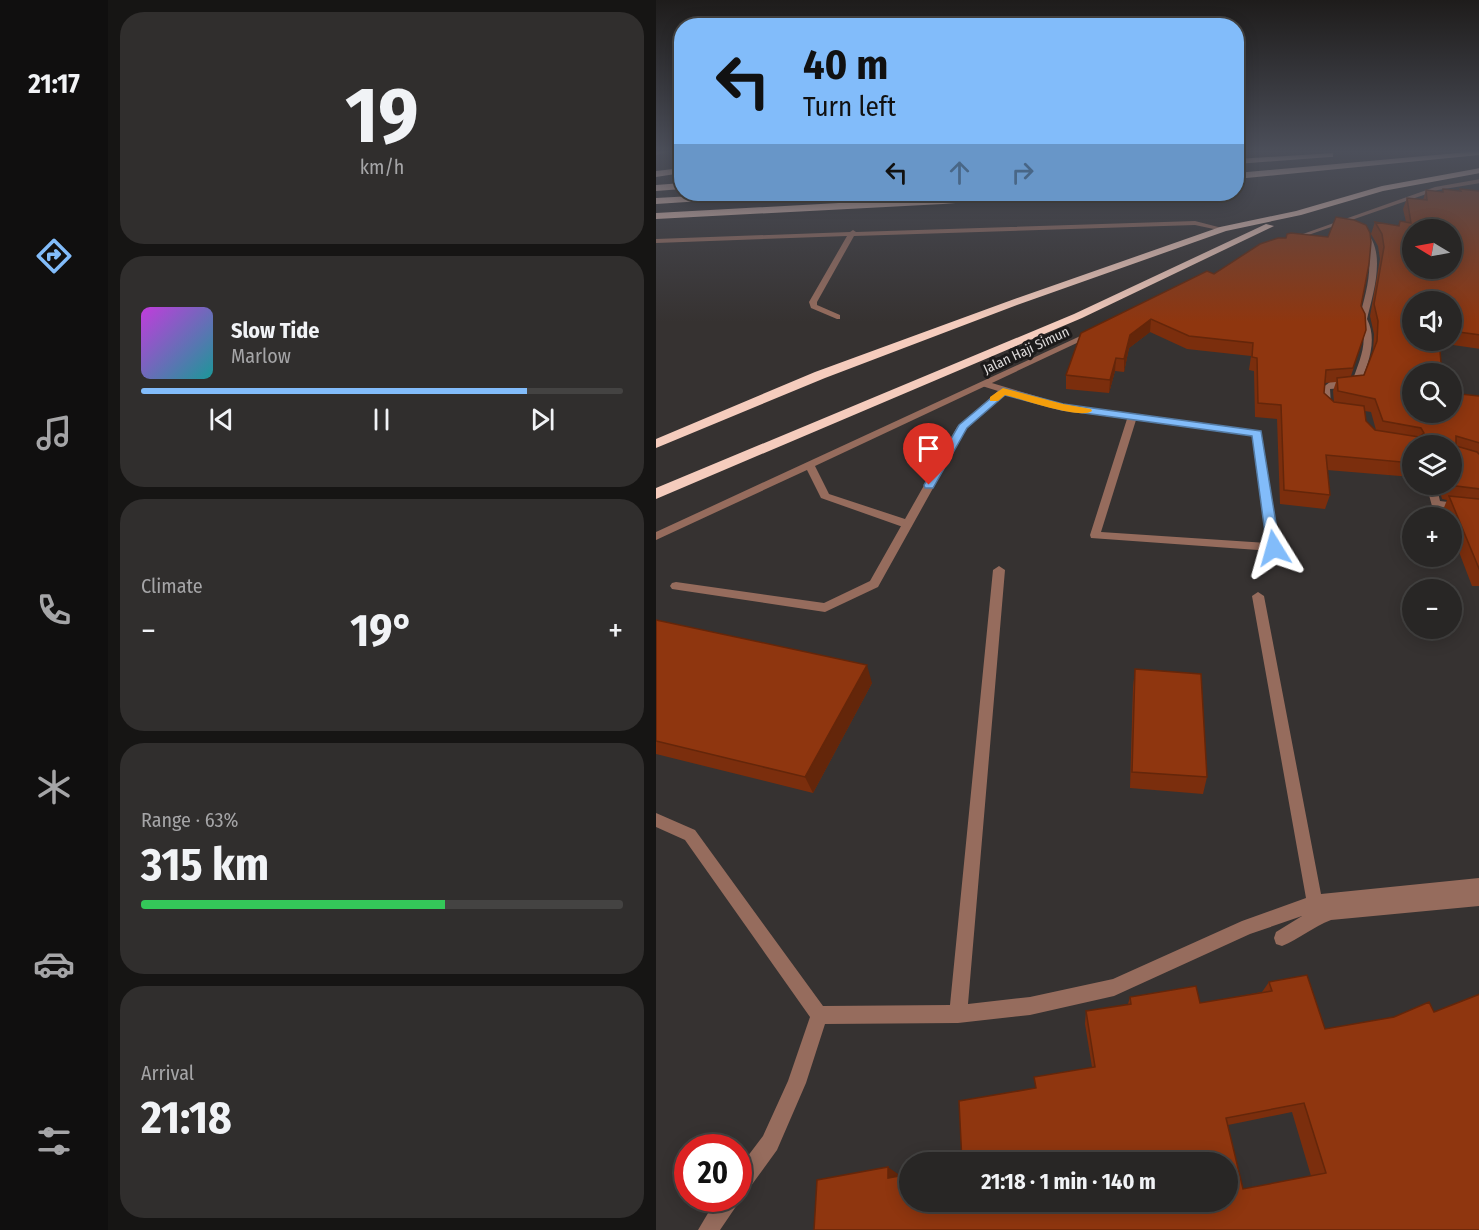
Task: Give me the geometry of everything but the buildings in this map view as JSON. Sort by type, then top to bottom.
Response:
[{"type":"highway","points":[[656,216],[821,207]]},
{"type":"highway","points":[[656,444],[831,371],[1013,303],[1223,229],[1318,207]]},
{"type":"highway","points":[[656,494],[1078,316],[1298,213]]},
{"type":"street","points":[[1284,242],[1381,207]]},
{"type":"street","points":[[656,241],[853,232],[1174,223],[1195,223],[1223,229]]},
{"type":"street","points":[[1334,223],[1361,230],[1369,237],[1374,248],[1371,286],[1362,319],[1369,332],[1368,343],[1355,385],[1330,385],[1326,388],[1329,410],[1344,413]]},
{"type":"street","points":[[837,317],[814,306],[813,302],[853,232]]},
{"type":"street","name":"Jalan Haji Simun","points":[[656,536],[1101,330]]},
{"type":"street","points":[[985,384],[1062,407],[1257,434],[1274,548],[1095,535],[1132,417]]},
{"type":"street","points":[[676,586],[825,608],[874,584],[962,427],[1003,391]]},
{"type":"street","points":[[810,465],[825,496],[907,524]]},
{"type":"street","points":[[1434,495],[1436,504],[1480,509]]},
{"type":"street","points":[[958,1014],[999,570]]},
{"type":"street","points":[[1258,596],[1315,903]]},
{"type":"street","points":[[656,820],[673,825],[690,835],[819,1015]]},
{"type":"street","points":[[819,1015],[958,1014],[1030,1006],[1114,987],[1248,927],[1315,903],[1480,886]]},
{"type":"street","points":[[1282,938],[1310,921],[1331,912],[1480,898]]},
{"type":"street","points":[[752,1168],[770,1143],[797,1083],[819,1015]]},
{"type":"street","points":[[708,1230],[720,1212]]},
{"type":"slow traffic","points":[[994,399],[1003,391],[1062,407],[1087,411]]},
{"type":"route","points":[[929,485],[962,427],[1003,391],[1062,407],[1257,434],[1274,548]]}]
